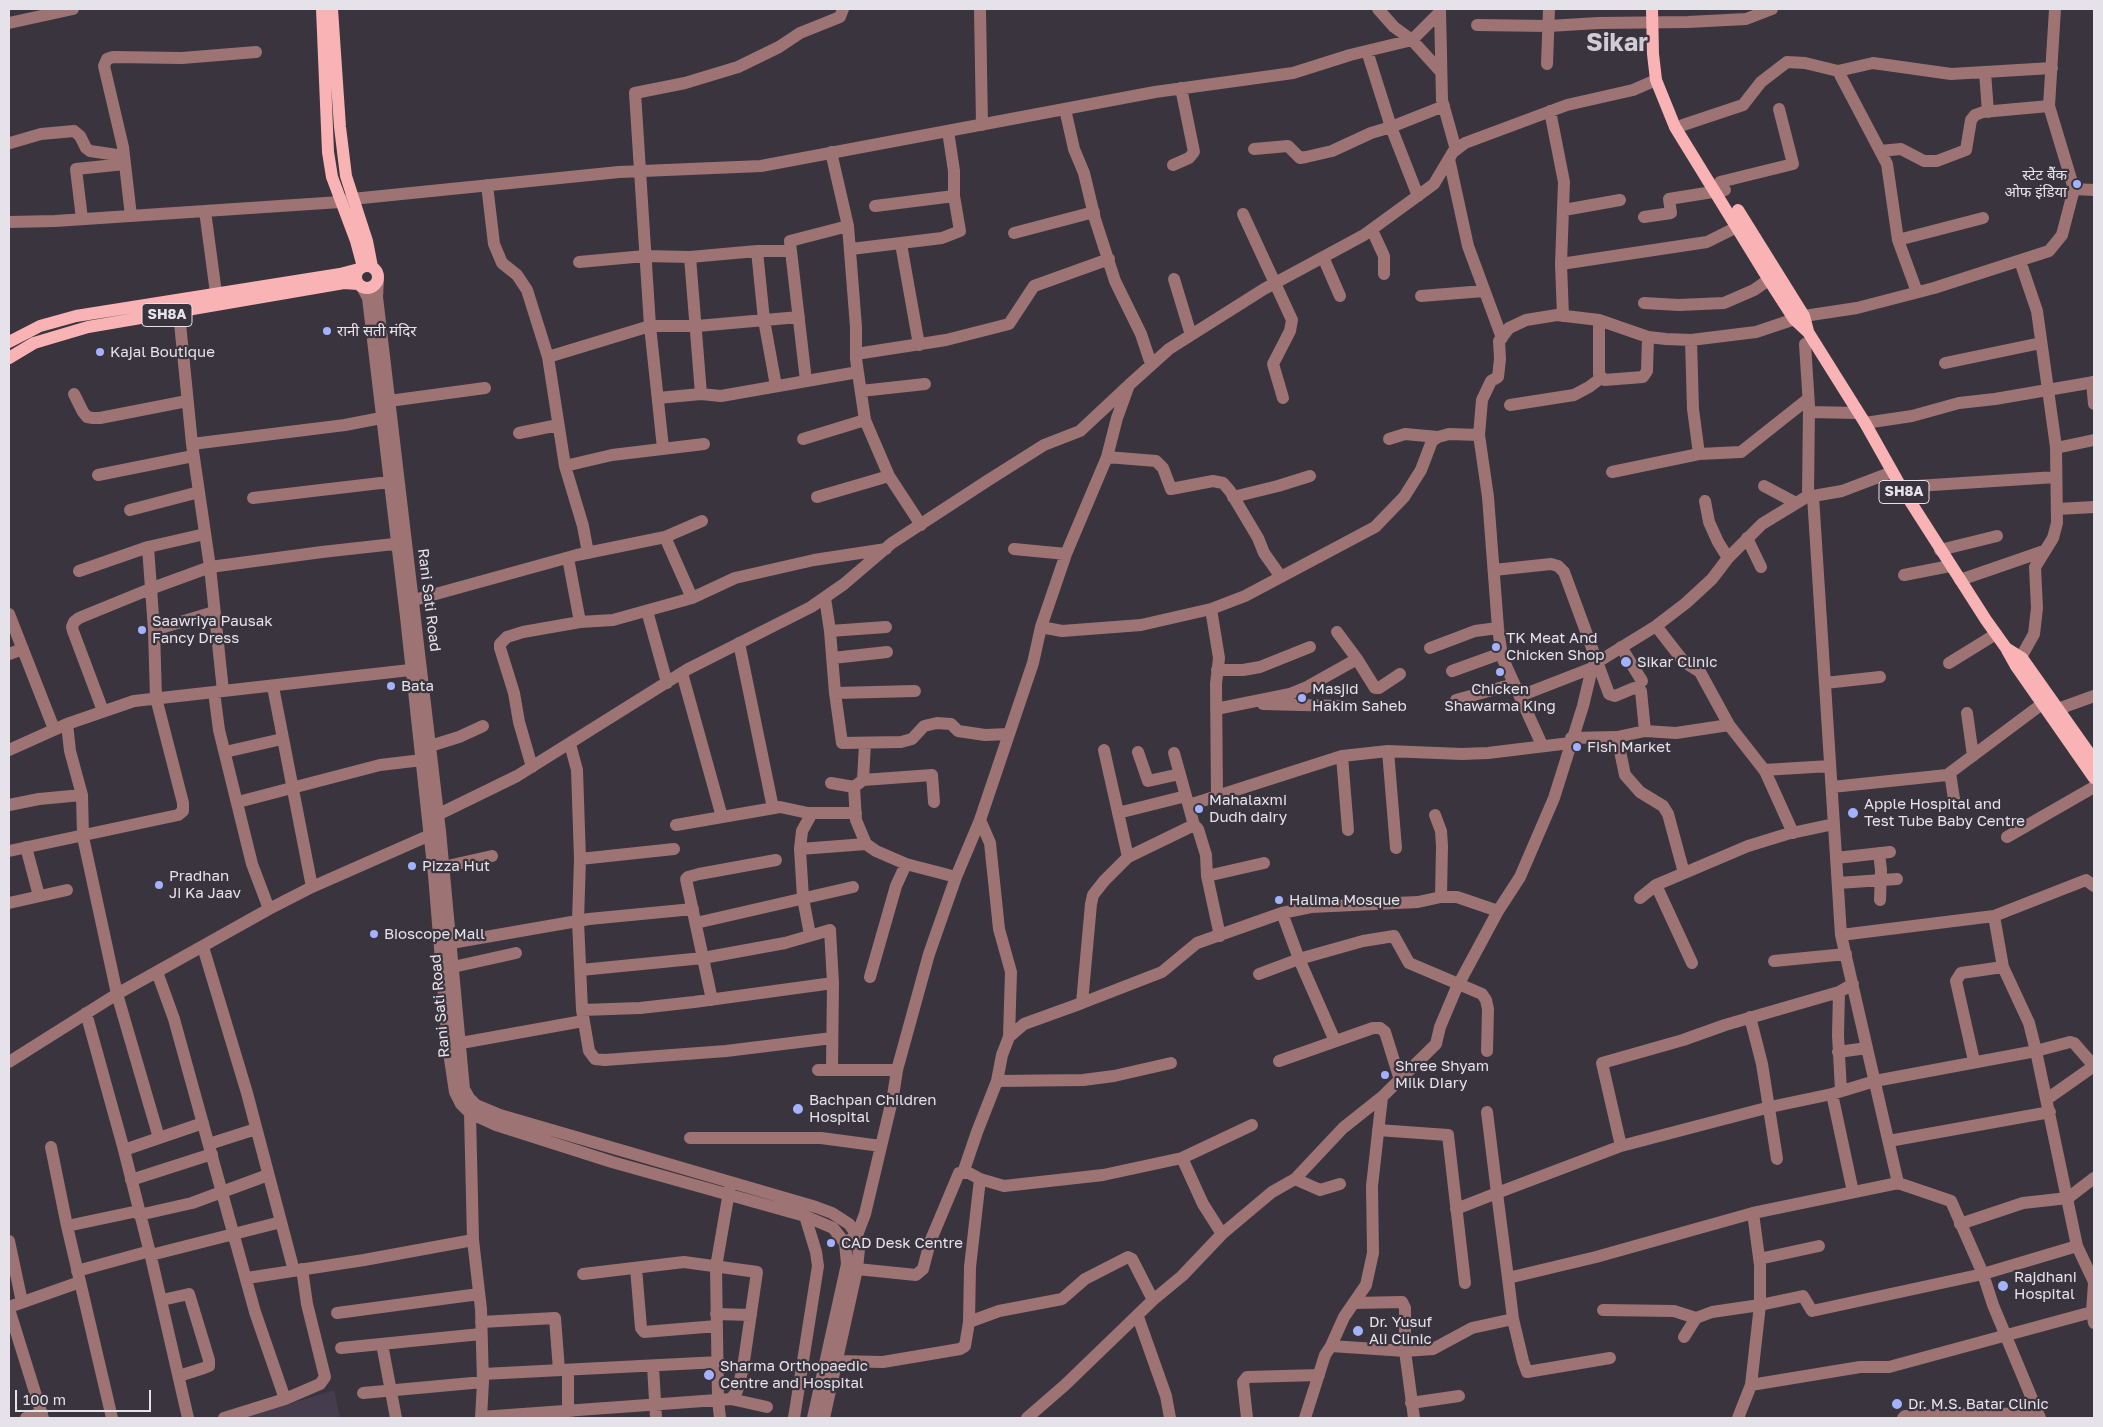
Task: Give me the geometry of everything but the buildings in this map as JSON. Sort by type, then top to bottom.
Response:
[{"type":"main road","points":[[322,9],[328,152],[332,177],[367,241],[365,268],[356,279],[360,285]]},
{"type":"main road","points":[[332,9],[341,137],[346,176],[346,200]]},
{"type":"main road","name":"SH8A","points":[[1652,9],[1653,54],[1656,80],[1676,127],[1721,188]]},
{"type":"main road","name":"SH8A","points":[[1666,105],[1683,125],[1799,318],[1807,338],[1862,418],[1901,488],[1950,566],[2006,648],[2058,709],[2094,760]]},
{"type":"main road","points":[[365,268],[376,270],[378,280]]},
{"type":"main road","name":"SH8A","points":[[9,342],[30,330],[56,321],[216,293],[340,274],[365,268]]},
{"type":"main road","name":"SH8A","points":[[9,358],[34,343],[88,328],[344,283],[371,287],[378,280]]},
{"type":"main road","name":"SH8A","points":[[2019,662],[2042,704],[2094,778]]},
{"type":"street","points":[[9,23],[73,9]]},
{"type":"street","points":[[663,448],[650,326],[635,93],[685,83],[738,67],[779,47],[800,33],[840,17],[843,9]]},
{"type":"street","points":[[982,9],[982,125]]},
{"type":"street","points":[[1378,9],[1394,27],[1412,40],[1442,72]]},
{"type":"street","points":[[1547,64],[1549,9]]},
{"type":"street","points":[[1477,26],[1549,26],[1746,19],[1772,9]]},
{"type":"street","points":[[1542,745],[1502,653],[1498,628],[1488,497],[1480,436],[1482,400],[1491,381],[1498,377],[1500,341],[1508,328],[1526,320],[1543,316],[1563,316],[1598,320],[1648,337],[1691,340],[1756,332],[1799,318],[1856,308],[1917,292],[2049,251],[2062,235],[2074,189],[2049,106],[2055,9]]},
{"type":"street","points":[[9,222],[205,211],[346,200],[486,185],[639,172],[761,166],[1181,88],[1293,73],[1412,40],[1440,10]]},
{"type":"street","points":[[1440,10],[1444,106],[1453,154],[1463,232],[1502,338]]},
{"type":"street","points":[[1367,51],[1391,127],[1418,196]]},
{"type":"street","points":[[131,216],[125,160],[104,66],[107,59],[113,56],[182,58],[256,52]]},
{"type":"street","points":[[1683,125],[1743,105],[1761,82],[1787,62],[1804,63],[1838,71],[1873,63],[1951,74],[2052,68]]},
{"type":"street","points":[[1838,71],[1887,164],[1898,240],[1917,292]]},
{"type":"street","points":[[1985,72],[1988,112]]},
{"type":"street","points":[[433,817],[532,767],[682,673],[825,598],[920,524],[1044,445],[1080,431],[1168,349],[1275,284],[1372,230],[1434,184],[1453,154],[1465,143],[1567,104],[1633,90],[1656,80]]},
{"type":"street","points":[[1173,165],[1189,158],[1194,152],[1181,88]]},
{"type":"street","points":[[1254,149],[1288,146],[1300,158],[1306,157],[1332,151],[1371,133],[1444,106]]},
{"type":"street","points":[[1880,151],[1901,149],[1918,159],[1930,161],[1958,154],[1966,150],[1968,146],[1971,120],[1978,113],[2049,106]]},
{"type":"street","points":[[1065,109],[1074,149],[1084,173],[1116,281],[1141,334],[1151,364]]},
{"type":"street","points":[[1644,217],[1671,213],[1669,199],[1721,188],[1793,164],[1779,109]]},
{"type":"street","points":[[1550,111],[1564,182],[1561,264],[1563,316]]},
{"type":"street","points":[[10,143],[41,134],[74,131],[80,136],[86,148],[90,151],[125,160]]},
{"type":"street","points":[[851,249],[942,238],[960,231],[954,196],[954,170],[948,131]]},
{"type":"street","points":[[831,152],[848,226],[851,249],[856,354],[865,420],[889,476],[920,524]]},
{"type":"street","points":[[82,219],[76,169],[125,160]]},
{"type":"street","points":[[486,185],[494,244],[502,263],[517,275],[527,290],[548,357],[565,466],[583,526],[588,553]]},
{"type":"street","points":[[2074,189],[2094,190]]},
{"type":"street","points":[[875,206],[954,196]]},
{"type":"street","points":[[1564,210],[1620,200]]},
{"type":"street","points":[[205,211],[216,293]]},
{"type":"street","points":[[1014,233],[1094,212]]},
{"type":"street","points":[[1243,214],[1292,320],[1290,331],[1273,364],[1283,398]]},
{"type":"street","points":[[1898,240],[1983,218]]},
{"type":"street","points":[[1561,264],[1708,242],[1741,224]]},
{"type":"street","points":[[806,381],[790,241],[848,226]]},
{"type":"street","points":[[1372,230],[1384,256],[1384,274]]},
{"type":"street","points":[[901,244],[919,345]]},
{"type":"street","points":[[579,262],[645,256],[690,257],[757,251],[790,251],[791,253]]},
{"type":"street","points":[[757,251],[764,320],[776,386]]},
{"type":"street","points":[[690,257],[692,302],[697,326],[701,394]]},
{"type":"street","points":[[1324,257],[1340,296]]},
{"type":"street","points":[[856,354],[946,340],[1008,324],[1034,286],[1109,259]]},
{"type":"street","points":[[2019,662],[2034,634],[2037,608],[2035,567],[2053,538],[2057,523],[2056,448],[2037,311],[2020,261]]},
{"type":"street","points":[[1644,303],[1724,303],[1754,290],[1773,277]]},
{"type":"street","points":[[1174,279],[1191,335]]},
{"type":"street","name":"Rani Sati Road","points":[[378,280],[377,297],[389,401],[401,544],[414,600],[417,670],[430,746],[433,817]]},
{"type":"street","points":[[360,285],[368,298],[389,482],[401,544],[417,670],[422,760],[435,833],[454,1045],[455,1092],[461,1104],[470,1113],[498,1120],[612,1162],[804,1216],[833,1228],[846,1243],[847,1264],[814,1418]]},
{"type":"street","points":[[1421,296],[1484,291]]},
{"type":"street","points":[[179,313],[192,450],[210,567],[214,612],[219,730],[252,864],[269,910]]},
{"type":"street","points":[[548,357],[650,326],[697,326],[799,317]]},
{"type":"street","points":[[1598,320],[1599,374],[1601,378],[1608,381],[1643,377],[1647,371],[1648,337]]},
{"type":"street","points":[[1807,338],[1810,496],[1825,683],[1841,935],[1898,1183]]},
{"type":"street","points":[[1691,340],[1693,409],[1698,454]]},
{"type":"street","points":[[1946,363],[2041,343]]},
{"type":"street","points":[[658,398],[701,394],[721,396],[858,372]]},
{"type":"street","points":[[1510,405],[1574,395],[1601,378]]},
{"type":"street","points":[[1612,472],[1698,454],[1745,450],[1808,406],[1862,418],[1912,416],[1959,404],[2093,382],[2094,404]]},
{"type":"street","points":[[861,390],[924,384]]},
{"type":"street","points":[[824,1418],[857,1269],[859,1249],[857,1235],[865,1214],[897,1070],[929,954],[956,877],[980,820],[1033,663],[1041,628],[1066,554],[1106,457],[1129,385]]},
{"type":"street","points":[[389,401],[485,388]]},
{"type":"street","points":[[74,394],[83,412],[87,417],[93,418],[187,401]]},
{"type":"street","points":[[98,475],[192,450],[381,418]]},
{"type":"street","points":[[804,439],[865,420]]},
{"type":"street","points":[[519,433],[558,426]]},
{"type":"street","points":[[1389,439],[1405,434],[1438,437],[1448,434],[1480,436]]},
{"type":"street","points":[[1041,628],[1062,631],[1141,625],[1211,609],[1245,596],[1375,527],[1404,497],[1421,470],[1432,442],[1438,437]]},
{"type":"street","points":[[2056,448],[2094,440]]},
{"type":"street","points":[[565,466],[612,455],[704,444]]},
{"type":"street","points":[[1106,457],[1156,460],[1163,468],[1171,489],[1213,481],[1223,483],[1234,497],[1258,538],[1264,553],[1281,577]]},
{"type":"street","points":[[1520,696],[1594,666],[1656,626],[1686,603],[1712,579],[1728,558],[1762,524],[1796,503],[1810,496],[1842,491],[1892,472]]},
{"type":"street","points":[[818,497],[889,476]]},
{"type":"street","points":[[1234,497],[1310,476]]},
{"type":"street","points":[[1901,488],[2056,477]]},
{"type":"street","points":[[252,498],[389,482]]},
{"type":"street","points":[[1764,486],[1796,503]]},
{"type":"street","points":[[130,510],[199,492]]},
{"type":"street","points":[[1705,501],[1709,522],[1728,558]]},
{"type":"street","points":[[2057,509],[2094,508]]},
{"type":"street","points":[[414,600],[568,558],[665,537],[702,521]]},
{"type":"street","points":[[79,571],[148,547],[205,534]]},
{"type":"street","points":[[1940,550],[1997,536]]},
{"type":"street","points":[[665,537],[692,598]]},
{"type":"street","points":[[1748,538],[1761,567]]},
{"type":"street","points":[[103,711],[72,627],[80,618],[150,588],[210,567],[322,552],[401,544]]},
{"type":"street","points":[[9,851],[178,815],[182,811],[183,803],[156,698],[154,630],[148,547]]},
{"type":"street","points":[[532,767],[519,722],[514,693],[503,660],[500,644],[507,637],[523,632],[580,622],[613,620],[692,598],[735,578],[814,560],[886,549]]},
{"type":"street","points":[[1014,549],[1066,554]]},
{"type":"street","points":[[1960,580],[2044,552]]},
{"type":"street","points":[[568,558],[580,622]]},
{"type":"street","points":[[1494,570],[1551,564],[1558,566],[1564,572],[1594,666],[1611,696],[1634,688],[1641,691],[1645,732]]},
{"type":"street","points":[[1904,575],[1950,566]]},
{"type":"street","points":[[825,598],[842,743],[901,742],[912,739],[924,726],[937,723],[951,724],[958,731],[985,735],[1008,734]]},
{"type":"street","points":[[1211,609],[1219,653],[1216,670],[1216,796]]},
{"type":"street","points":[[647,611],[667,683]]},
{"type":"street","points":[[154,630],[214,612]]},
{"type":"street","points":[[9,614],[54,729]]},
{"type":"street","points":[[830,631],[886,626]]},
{"type":"street","points":[[1656,626],[1684,662],[1700,672],[1729,726],[1764,770],[1793,832]]},
{"type":"street","points":[[1430,648],[1475,632],[1498,628]]},
{"type":"street","points":[[1336,632],[1377,688],[1400,674]]},
{"type":"street","points":[[1949,663],[1996,634]]},
{"type":"street","points":[[739,643],[773,808]]},
{"type":"street","points":[[1216,670],[1243,670],[1260,667],[1310,647]]},
{"type":"street","points":[[1621,647],[1642,681]]},
{"type":"street","points":[[9,654],[23,649]]},
{"type":"street","points":[[833,658],[887,652]]},
{"type":"street","points":[[1452,671],[1502,653]]},
{"type":"street","points":[[1216,709],[1250,703],[1300,690],[1357,659]]},
{"type":"street","points":[[1027,1418],[1182,1276],[1222,1234],[1272,1192],[1295,1179],[1343,1128],[1382,1097],[1436,1044],[1440,1027],[1458,984],[1498,911],[1520,877],[1554,798],[1594,666]]},
{"type":"street","points":[[9,748],[67,724],[134,701],[417,670]]},
{"type":"street","points":[[682,673],[722,817]]},
{"type":"street","points":[[1825,683],[1880,677]]},
{"type":"street","points":[[1456,700],[1514,684]]},
{"type":"street","points":[[273,687],[312,887]]},
{"type":"street","points":[[835,693],[915,691]]},
{"type":"street","points":[[2058,709],[2094,696]]},
{"type":"street","points":[[1250,703],[1341,706]]},
{"type":"street","points":[[1832,787],[1947,775],[2042,704]]},
{"type":"street","points":[[1967,713],[1973,756]]},
{"type":"street","points":[[67,724],[70,751],[82,795],[83,836],[117,994],[158,1138]]},
{"type":"street","points":[[430,746],[459,738],[483,726]]},
{"type":"street","points":[[1118,813],[1216,796],[1342,756],[1388,751],[1462,754],[1488,753],[1645,732],[1676,733],[1729,726]]},
{"type":"street","points":[[1617,737],[1625,775],[1640,792],[1663,806],[1668,814],[1684,873]]},
{"type":"street","points":[[225,752],[282,739]]},
{"type":"street","points":[[865,743],[858,783],[856,820],[866,844],[876,851],[906,864],[956,877]]},
{"type":"street","points":[[570,744],[577,770],[580,859],[578,921],[582,1016],[589,1051],[595,1059],[605,1060],[726,1051],[832,1038]]},
{"type":"street","points":[[1104,750],[1128,857]]},
{"type":"street","points":[[1388,751],[1396,848]]},
{"type":"street","points":[[1138,752],[1148,781],[1180,774]]},
{"type":"street","points":[[1174,753],[1194,825],[1198,829],[1206,855],[1207,876],[1220,936]]},
{"type":"street","points":[[1342,756],[1348,830]]},
{"type":"street","points":[[238,802],[380,765],[422,760]]},
{"type":"street","points":[[1764,770],[1830,766]]},
{"type":"street","points":[[1950,773],[1954,799]]},
{"type":"street","points":[[831,783],[858,783],[932,775],[934,802]]},
{"type":"street","points":[[2007,837],[2094,787]]},
{"type":"street","points":[[9,805],[38,799],[82,795]]},
{"type":"street","points":[[676,825],[785,807],[812,813],[856,813]]},
{"type":"street","points":[[810,935],[803,898],[800,849],[802,831],[812,813]]},
{"type":"street","points":[[1435,815],[1441,831],[1441,896]]},
{"type":"street","points":[[963,1173],[997,1081],[1002,1055],[1009,1037],[1011,972],[999,929],[990,843],[980,820]]},
{"type":"street","points":[[1640,898],[1656,885],[1748,846],[1793,832],[1834,824]]},
{"type":"street","points":[[1082,1003],[1093,896],[1104,881],[1128,857],[1194,825]]},
{"type":"street","points":[[9,1062],[117,994],[202,946],[312,887],[435,833]]},
{"type":"street","name":"Rani Sati Road","points":[[435,833],[443,867],[451,943],[454,1045],[468,1098],[498,1120],[730,1181],[832,1213],[849,1224],[857,1235]]},
{"type":"street","points":[[800,849],[866,844]]},
{"type":"street","points":[[26,847],[39,896]]},
{"type":"street","points":[[580,859],[674,849]]},
{"type":"street","points":[[1836,858],[1885,853],[1880,900]]},
{"type":"street","points":[[443,867],[492,856]]},
{"type":"street","points":[[712,1000],[686,882],[688,877],[776,860]]},
{"type":"street","points":[[1207,876],[1264,863]]},
{"type":"street","points":[[870,977],[896,886],[906,864]]},
{"type":"street","points":[[1838,883],[1897,879]]},
{"type":"street","points":[[1841,935],[1994,916],[2086,880],[2094,886]]},
{"type":"street","points":[[1656,885],[1692,963]]},
{"type":"street","points":[[696,923],[853,887]]},
{"type":"street","points":[[9,903],[67,890]]},
{"type":"street","points":[[1009,1037],[1024,1024],[1150,978],[1162,972],[1190,947],[1282,913],[1311,907],[1418,902],[1441,896],[1457,897],[1498,911]]},
{"type":"street","points":[[451,943],[578,921],[693,910]]},
{"type":"street","points":[[1282,913],[1299,959],[1335,1041]]},
{"type":"street","points":[[1751,1385],[1860,1367],[1889,1367],[2006,1336],[2093,1317],[2094,1282],[2077,1246],[2050,1112],[2029,1023],[2003,967],[1994,916]]},
{"type":"street","points":[[581,970],[704,958],[785,943],[830,930],[833,983],[832,1069]]},
{"type":"street","points":[[1259,974],[1299,959],[1363,941],[1394,936],[1409,963],[1482,994],[1486,1000],[1487,1051]]},
{"type":"street","points":[[202,946],[256,1129],[281,1222],[298,1270],[326,1377],[320,1384],[285,1399],[224,1418]]},
{"type":"street","points":[[453,967],[516,953]]},
{"type":"street","points":[[1774,961],[1846,954]]},
{"type":"street","points":[[1974,1061],[1956,981],[1961,973],[2003,967]]},
{"type":"street","points":[[157,972],[174,1019],[255,1312],[285,1399]]},
{"type":"street","points":[[454,1045],[582,1016],[833,983]]},
{"type":"street","points":[[1621,1146],[1602,1063],[1683,1040],[1750,1017],[1839,992],[1853,984]]},
{"type":"street","points":[[1839,992],[1836,1092],[1853,1192]]},
{"type":"street","points":[[86,1013],[124,1150],[162,1300],[188,1418]]},
{"type":"street","points":[[1750,1017],[1762,1064],[1777,1159]]},
{"type":"street","points":[[1279,1061],[1373,1028],[1380,1028],[1385,1032],[1400,1080]]},
{"type":"street","points":[[1456,1209],[1621,1146],[1875,1081],[1974,1061],[2036,1051],[2070,1042],[2074,1043],[2094,1066],[2047,1099]]},
{"type":"street","points":[[1838,1052],[1867,1048]]},
{"type":"street","points":[[997,1081],[1084,1080],[1114,1076],[1171,1063]]},
{"type":"street","points":[[818,1070],[897,1070]]},
{"type":"street","points":[[1305,1418],[1325,1354],[1331,1346],[1344,1317],[1366,1285],[1373,1253],[1372,1186],[1382,1097]]},
{"type":"street","points":[[1488,1112],[1513,1319],[1522,1361],[1527,1372],[1610,1358]]},
{"type":"street","points":[[1889,1141],[2050,1112]]},
{"type":"street","points":[[470,1113],[473,1240],[479,1294],[483,1378],[481,1417],[568,1415],[725,1399],[767,1407]]},
{"type":"street","points":[[124,1150],[203,1122]]},
{"type":"street","points":[[857,1269],[916,1275],[923,1269],[930,1242],[959,1174],[975,1175],[980,1179],[1004,1186],[1132,1170],[1182,1158],[1252,1125]]},
{"type":"street","points":[[131,1180],[256,1129]]},
{"type":"street","points":[[1378,1130],[1448,1135],[1466,1283]]},
{"type":"street","points":[[690,1138],[821,1138],[881,1146]]},
{"type":"street","points":[[52,1147],[67,1226],[112,1418]]},
{"type":"street","points":[[1182,1158],[1203,1204],[1222,1234]]},
{"type":"street","points":[[67,1226],[192,1203],[268,1175]]},
{"type":"street","points":[[1960,1224],[2023,1203],[2068,1198],[2094,1178]]},
{"type":"street","points":[[837,1361],[883,1362],[960,1349],[966,1342],[969,1322],[970,1268],[980,1179]]},
{"type":"street","points":[[1295,1179],[1320,1190],[1340,1184]]},
{"type":"street","points":[[720,1418],[725,1399],[719,1362],[716,1267],[730,1181]]},
{"type":"street","points":[[1508,1278],[1596,1257],[1753,1213],[1898,1183],[1951,1201],[1983,1274],[1993,1304],[2039,1415],[1905,1416],[1903,1418]]},
{"type":"street","points":[[1738,1418],[1751,1385],[1760,1305],[1759,1259],[1753,1213]]},
{"type":"street","points":[[794,1418],[818,1266],[816,1252],[804,1216]]},
{"type":"street","points":[[26,1418],[43,1416],[9,1308],[79,1277],[150,1253],[281,1222]]},
{"type":"street","points":[[846,1243],[857,1235]]},
{"type":"street","points":[[247,1278],[473,1240]]},
{"type":"street","points":[[9,1241],[11,1265],[22,1302]]},
{"type":"street","points":[[1759,1259],[1819,1246]]},
{"type":"street","points":[[1684,1337],[1696,1318],[1712,1312],[1804,1296],[1812,1311],[1983,1274],[2077,1246]]},
{"type":"street","points":[[969,1322],[999,1311],[1062,1299],[1085,1278],[1126,1257],[1132,1259],[1154,1300]]},
{"type":"street","points":[[583,1274],[684,1262],[757,1272],[743,1368],[737,1391],[725,1399]]},
{"type":"street","points":[[636,1268],[644,1332],[751,1315]]},
{"type":"street","points":[[162,1300],[189,1294],[209,1360],[209,1366],[179,1376]]},
{"type":"street","points":[[337,1313],[479,1294]]},
{"type":"street","points":[[1354,1303],[1402,1302],[1405,1308],[1405,1351],[1414,1418]]},
{"type":"street","points":[[1603,1310],[1674,1311],[1696,1318]]},
{"type":"street","points":[[1138,1317],[1166,1396],[1170,1418]]},
{"type":"street","points":[[341,1348],[382,1344],[555,1318],[564,1370],[568,1415]]},
{"type":"street","points":[[1331,1346],[1405,1351],[1433,1349],[1472,1328],[1513,1319]]},
{"type":"street","points":[[382,1344],[396,1418]]},
{"type":"street","points":[[363,1393],[564,1370],[719,1362]]},
{"type":"street","points":[[653,1366],[656,1418]]},
{"type":"street","points":[[1247,1418],[1243,1382],[1247,1377],[1319,1375]]},
{"type":"street","points":[[1411,1403],[1459,1396]]},
{"type":"shaded area","points":[[334,1390],[340,1418],[244,1418]]},
{"type":"place","name":"स्टेट बेैंक ओफ इंडिया","points":[[2077,184]]},
{"type":"place","name":"रानी सती मंदिर","points":[[327,331]]},
{"type":"place","name":"Kajal Boutique","points":[[100,352]]},
{"type":"place","name":"Saawriya Pausak Fancy Dress","points":[[142,630]]},
{"type":"place","name":"TK Meat And Chicken Shop","points":[[1496,647]]},
{"type":"place","name":"Sikar Clinic","points":[[1626,662]]},
{"type":"place","name":"Chicken Shawarma King","points":[[1500,672]]},
{"type":"place","name":"Bata","points":[[391,686]]},
{"type":"place","name":"Masjid Hakim Saheb","points":[[1302,698]]},
{"type":"place","name":"Fish Market","points":[[1577,747]]},
{"type":"place","name":"Mahalaxmi Dudh dairy","points":[[1199,809]]},
{"type":"place","name":"Apple Hospital and Test Tube Baby Centre","points":[[1853,813]]},
{"type":"place","name":"Pizza Hut","points":[[412,866]]},
{"type":"place","name":"Pradhan Ji Ka Jaav","points":[[159,885]]},
{"type":"place","name":"Halima Mosque","points":[[1279,900]]},
{"type":"place","name":"Bioscope Mall","points":[[374,934]]},
{"type":"place","name":"Shree Shyam Milk DIary","points":[[1385,1075]]},
{"type":"place","name":"Bachpan Children Hospital","points":[[798,1109]]},
{"type":"place","name":"CAD Desk Centre","points":[[831,1243]]},
{"type":"place","name":"Rajdhani Hospital","points":[[2003,1286]]},
{"type":"place","name":"Dr. Yusuf Ali Clinic","points":[[1358,1331]]},
{"type":"place","name":"Sharma Orthopaedic Centre and Hospital","points":[[709,1375]]},
{"type":"place","name":"Dr. M.S. Batar Clinic","points":[[1897,1404]]},
{"type":"district","name":"Sikar","points":[[1617,43]]}]
